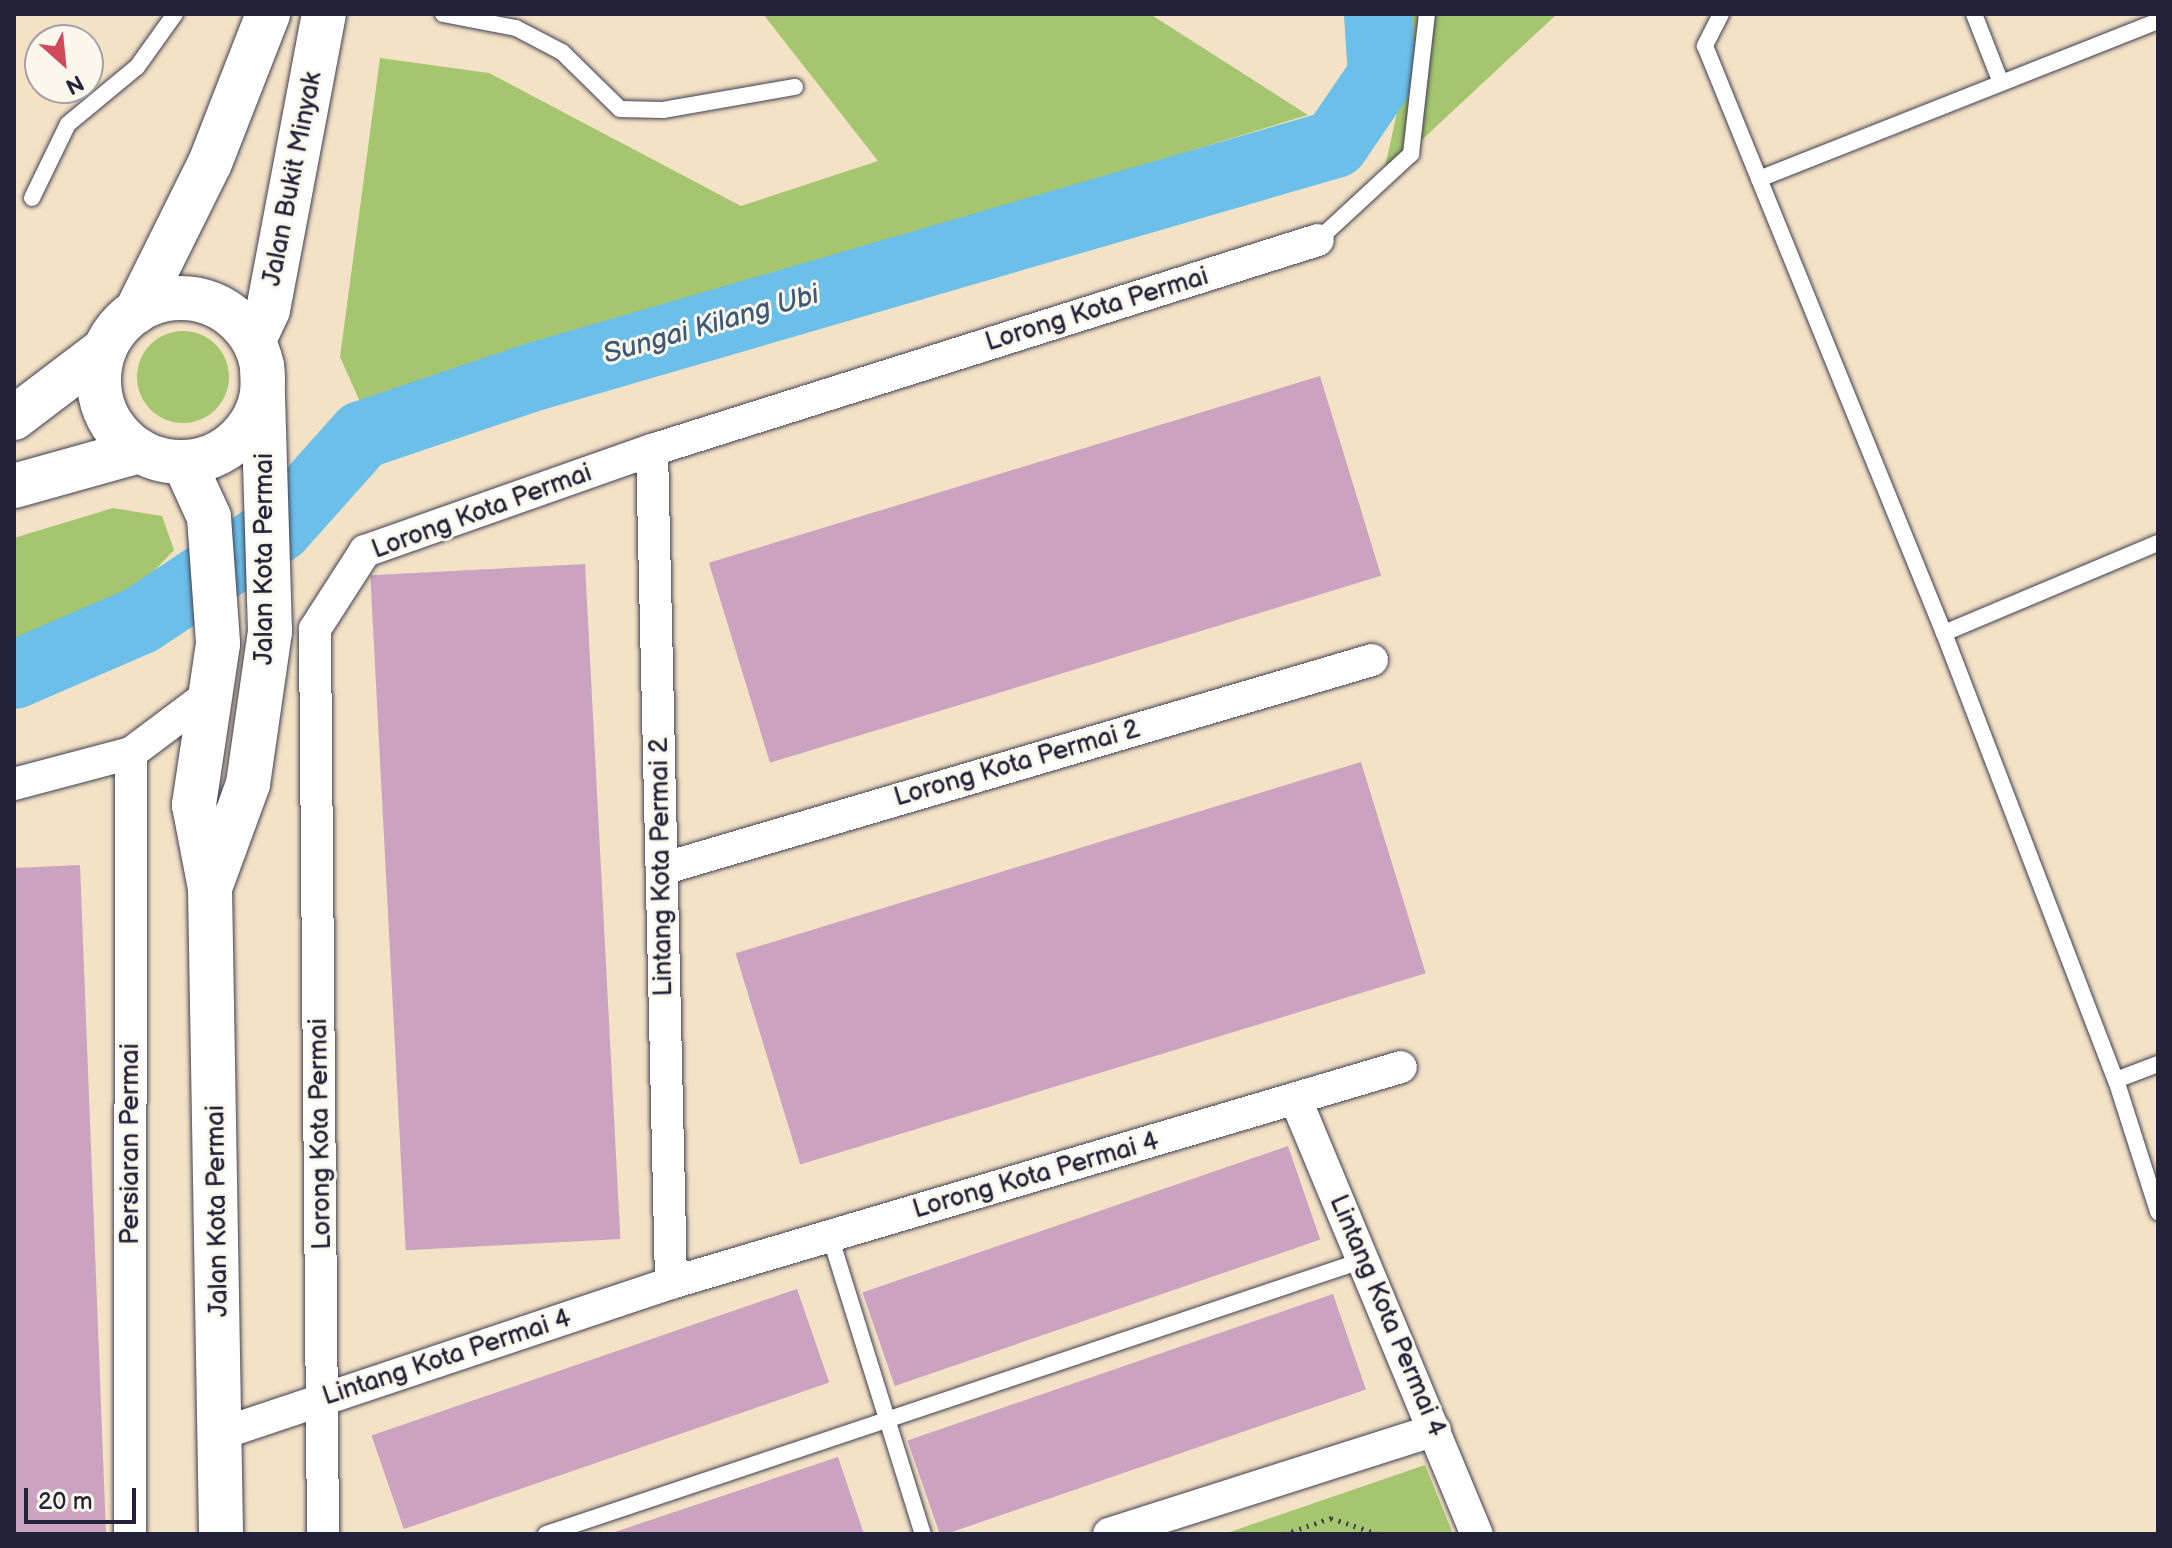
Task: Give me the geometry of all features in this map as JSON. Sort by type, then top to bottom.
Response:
[{"type":"main road","points":[[14,418],[105,349],[136,312],[210,163],[268,14]]},
{"type":"main road","name":"Jalan Bukit Minyak","points":[[258,353],[324,14]]},
{"type":"main road","points":[[14,486],[139,451],[184,462],[222,451],[245,432],[258,353],[238,320],[203,301],[160,301],[136,312]]},
{"type":"main road","points":[[105,349],[99,385],[104,411],[139,451]]},
{"type":"main road","name":"Jalan Kota Permai","points":[[210,888],[248,784],[270,632],[258,353]]},
{"type":"main road","name":"Jalan Kota Permai","points":[[184,462],[209,517],[218,644],[215,690],[194,805],[210,888],[223,1433],[221,1534]]},
{"type":"street","name":"Lorong Kota Permai","points":[[323,1534],[315,629],[365,551],[652,450],[1318,240]]},
{"type":"street","name":"Lintang Kota Permai 2","points":[[652,450],[671,1283]]},
{"type":"street","name":"Lorong Kota Permai 2","points":[[662,869],[1372,660]]},
{"type":"street","points":[[14,784],[131,753],[215,690]]},
{"type":"street","name":"Persiaran Permai","points":[[130,1534],[131,753]]},
{"type":"street","name":"Lorong Kota Permai 4","points":[[671,1283],[1401,1067]]},
{"type":"street","name":"Lintang Kota Permai 4","points":[[1296,1100],[1477,1534]]},
{"type":"street","name":"Lintang Kota Permai 4","points":[[223,1433],[671,1283]]},
{"type":"street","points":[[1109,1534],[1435,1430]]},
{"type":"lane","points":[[32,198],[68,124],[137,67],[175,14]]},
{"type":"lane","points":[[443,14],[516,28],[562,52],[620,109],[663,110],[795,87]]},
{"type":"lane","points":[[1318,240],[1411,154],[1427,14]]},
{"type":"lane","points":[[1721,14],[1705,46],[1944,633],[2116,1080],[2158,1212]]},
{"type":"lane","points":[[1974,14],[2001,83]]},
{"type":"lane","points":[[1759,179],[2158,21]]},
{"type":"lane","points":[[1944,633],[2158,543]]},
{"type":"lane","points":[[2116,1080],[2158,1064]]},
{"type":"lane","points":[[830,1236],[884,1421],[923,1534]]},
{"type":"lane","points":[[546,1534],[1364,1260]]},
{"type":"path","points":[[1284,1534],[1331,1518],[1378,1534]]},
{"type":"green space","points":[[763,14],[1150,14],[1308,115],[361,404],[340,357],[380,58],[489,73],[741,206],[878,161]]},
{"type":"green space","points":[[1409,14],[1557,14],[1383,176],[1411,49]]},
{"type":"green space","points":[[183,331],[201,335],[215,345],[225,359],[229,377],[225,395],[215,409],[201,419],[183,423],[165,419],[151,409],[141,395],[137,377],[141,359],[151,345],[165,335]]},
{"type":"green space","points":[[113,508],[162,516],[174,550],[118,609],[14,639],[14,538]]},
{"type":"green space","points":[[1425,1465],[1453,1534],[1224,1534]]},
{"type":"building","points":[[1320,376],[1381,576],[770,763],[709,563]]},
{"type":"building","points":[[585,564],[620,1239],[406,1250],[370,575]]},
{"type":"building","points":[[1361,762],[1426,973],[800,1165],[736,953]]},
{"type":"building","points":[[80,865],[106,1534],[14,1534],[14,868]]},
{"type":"building","points":[[1288,1146],[1320,1240],[895,1386],[863,1293]]},
{"type":"building","points":[[797,1289],[829,1383],[404,1529],[372,1436]]},
{"type":"building","points":[[1333,1294],[1366,1389],[946,1534],[940,1534],[908,1441]]},
{"type":"building","points":[[838,1457],[864,1534],[612,1534],[612,1533]]},
{"type":"waterway","name":"Sungai Kilang Ubi","points":[[14,675],[141,620],[279,528],[362,435],[530,378],[1335,144],[1382,75],[1378,14]]}]
